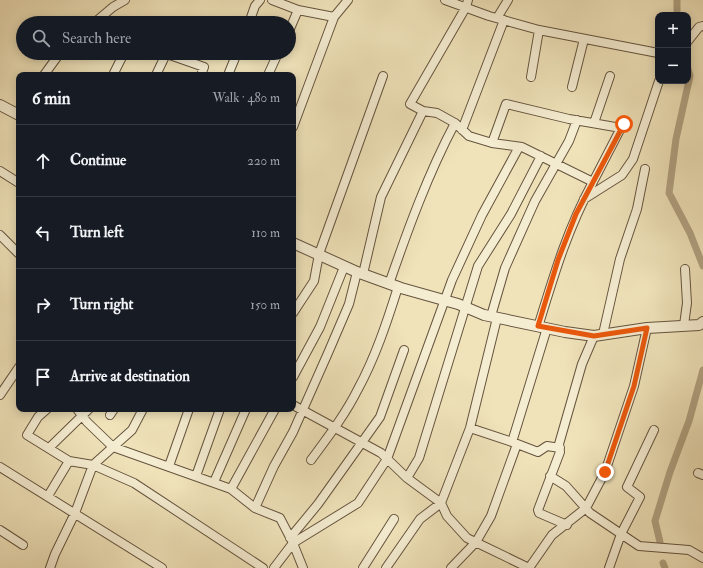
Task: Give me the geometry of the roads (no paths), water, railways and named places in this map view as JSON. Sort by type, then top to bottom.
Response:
[{"type":"street","points":[[104,16],[113,7],[125,0]]},
{"type":"street","points":[[251,16],[255,6],[260,0]]},
{"type":"street","points":[[272,0],[298,10],[334,16]]},
{"type":"street","points":[[296,119],[334,16],[348,0]]},
{"type":"street","points":[[445,0],[467,4],[500,19],[539,30],[655,52]]},
{"type":"street","points":[[462,130],[500,19],[508,0]]},
{"type":"street","points":[[467,4],[410,104],[423,111],[437,113],[455,123],[469,136],[492,143],[519,146],[593,182]]},
{"type":"street","points":[[295,16],[298,10]]},
{"type":"street","points":[[691,39],[699,27],[703,26]]},
{"type":"street","points":[[531,78],[539,30]]},
{"type":"street","points":[[572,87],[584,39]]},
{"type":"street","points":[[46,72],[55,60]]},
{"type":"street","points":[[114,72],[120,60]]},
{"type":"street","points":[[157,72],[162,60]]},
{"type":"street","points":[[184,60],[204,67],[202,72]]},
{"type":"street","points":[[229,72],[234,60]]},
{"type":"street","points":[[269,72],[275,60]]},
{"type":"street","points":[[296,308],[314,281],[319,254],[383,76]]},
{"type":"street","points":[[594,123],[610,76]]},
{"type":"street","points":[[583,200],[622,175],[633,158],[658,84]]},
{"type":"street","points":[[450,568],[476,542],[491,516],[514,443],[558,260],[576,214],[623,126],[577,120],[506,104],[492,143]]},
{"type":"street","points":[[0,105],[16,111]]},
{"type":"street","points":[[255,508],[302,410],[349,304],[360,273],[381,198],[423,111]]},
{"type":"street","points":[[386,568],[420,519],[441,503],[470,428],[505,268],[535,201],[569,141],[577,120]]},
{"type":"street","points":[[310,460],[335,428],[359,388],[385,327],[408,229],[444,144],[455,123]]},
{"type":"street","points":[[291,540],[358,503],[387,458],[444,300],[482,215],[519,146]]},
{"type":"street","points":[[407,478],[419,458],[464,306],[478,266],[511,214],[541,156]]},
{"type":"street","points":[[567,525],[539,513],[540,505],[560,448],[559,444],[582,364],[598,335],[620,259],[637,209],[645,169]]},
{"type":"street","points":[[0,171],[16,181]]},
{"type":"street","points":[[0,235],[16,251]]},
{"type":"street","points":[[296,244],[344,267],[394,286],[464,306],[494,317],[542,327],[598,335],[647,328],[701,324]]},
{"type":"street","points":[[296,371],[320,327],[344,267]]},
{"type":"street","points":[[684,325],[687,303],[685,269]]},
{"type":"street","points":[[296,407],[381,453],[407,478],[441,503],[446,516],[467,538],[529,568],[552,535],[567,525],[586,508],[605,472],[634,386],[647,328]]},
{"type":"street","points":[[274,568],[291,540],[380,417],[404,350]]},
{"type":"street","points":[[0,395],[16,371]]},
{"type":"street","points":[[44,412],[38,417],[27,435],[69,461],[93,465],[134,483],[263,568]]},
{"type":"street","points":[[79,412],[82,417],[113,447],[231,489],[255,508],[280,518],[303,568]]},
{"type":"street","points":[[49,448],[86,412]]},
{"type":"street","points":[[50,568],[54,554],[75,513],[93,465],[132,430],[141,412]]},
{"type":"street","points":[[169,466],[188,412]]},
{"type":"street","points":[[196,476],[219,412]]},
{"type":"street","points":[[214,482],[245,412]]},
{"type":"street","points":[[231,489],[273,412]]},
{"type":"street","points":[[470,428],[538,452],[547,446],[560,448]]},
{"type":"street","points":[[608,568],[621,534],[640,497],[627,487],[654,430]]},
{"type":"street","points":[[48,496],[69,461]]},
{"type":"street","points":[[0,467],[162,568]]},
{"type":"street","points":[[550,476],[566,486],[590,513],[639,546],[689,550],[703,558]]},
{"type":"street","points":[[363,568],[394,519]]},
{"type":"street","points":[[0,530],[23,546]]},
{"type":"waterway","points":[[677,0],[677,12]]},
{"type":"waterway","points":[[688,84],[676,139],[669,193],[690,233],[703,266]]},
{"type":"waterway","points":[[660,542],[655,521],[670,472],[689,421],[703,370]]},
{"type":"waterway","points":[[663,563],[665,568]]}]
